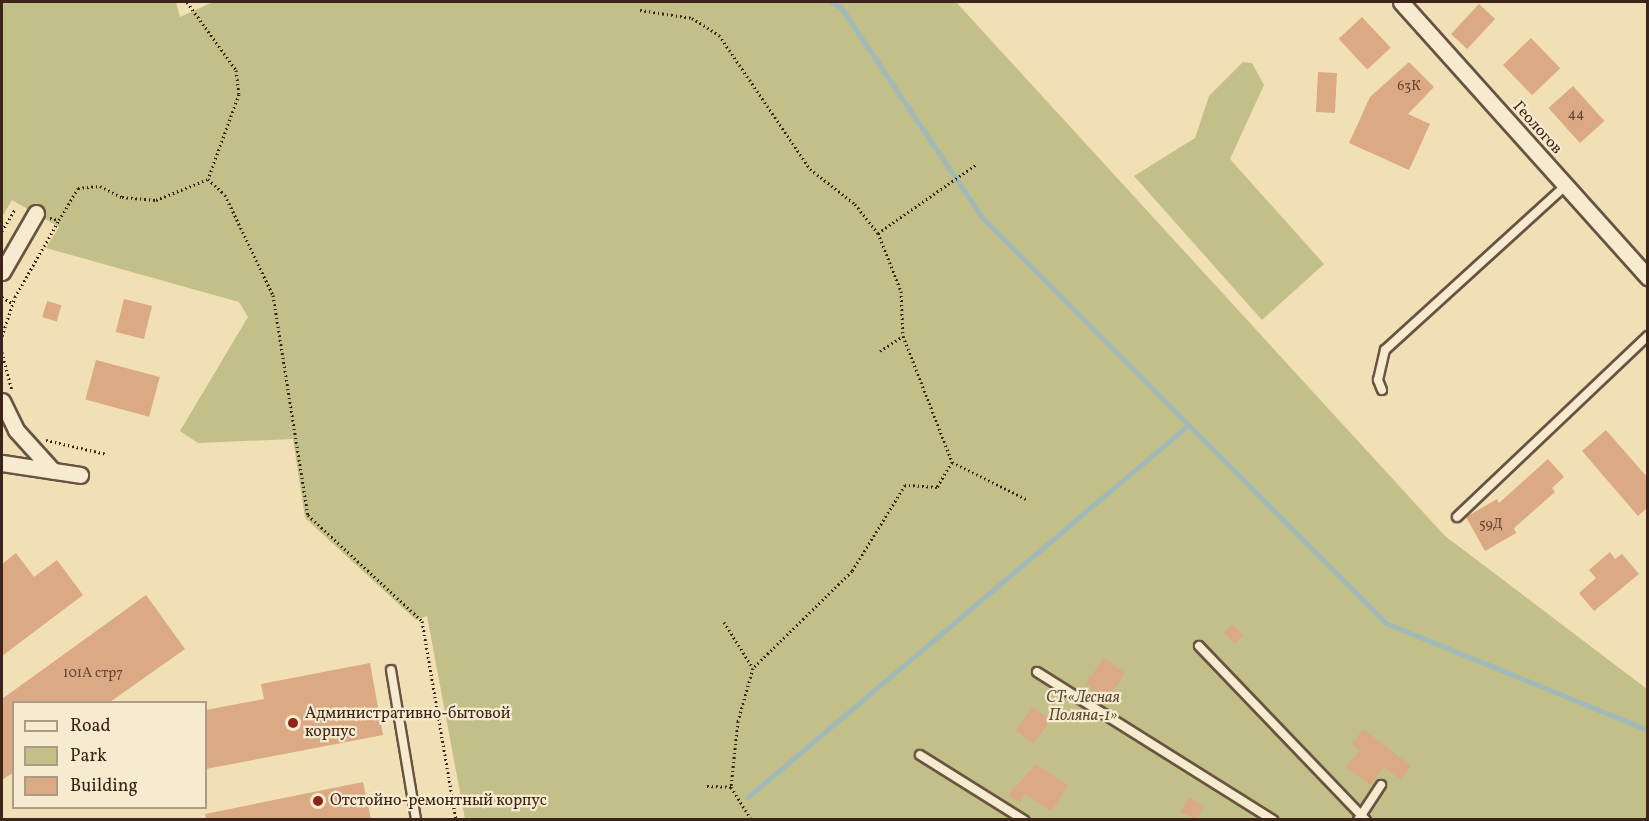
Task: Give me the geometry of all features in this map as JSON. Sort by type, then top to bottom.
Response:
[{"type":"street","name":"Геологов","points":[[1401,2],[1647,277]]},
{"type":"street","points":[[2,272],[36,213]]},
{"type":"street","points":[[8,398],[16,430],[52,471]]},
{"type":"street","points":[[2,463],[80,475]]},
{"type":"lane","points":[[1382,390],[1378,381],[1385,350],[1565,186]]},
{"type":"lane","points":[[1457,517],[1647,336]]},
{"type":"lane","points":[[1199,646],[1362,818],[1381,785]]},
{"type":"lane","points":[[391,670],[416,819]]},
{"type":"lane","points":[[1037,672],[1273,819]]},
{"type":"lane","points":[[920,755],[1024,819]]},
{"type":"path","points":[[2,336],[12,303],[78,188],[100,186],[122,197],[156,200],[208,179],[239,94],[236,70],[187,2]]},
{"type":"path","points":[[640,9],[692,18],[719,35],[810,169],[855,204],[878,233],[901,291],[903,336],[952,462],[1026,499]]},
{"type":"path","points":[[878,233],[977,164]]},
{"type":"path","points":[[208,179],[225,195],[273,295],[309,515],[422,621],[456,819]]},
{"type":"path","points":[[2,231],[15,209]]},
{"type":"path","points":[[36,213],[59,220]]},
{"type":"path","points":[[2,297],[12,303]]},
{"type":"path","points":[[880,351],[903,336]]},
{"type":"path","points":[[2,352],[8,398]]},
{"type":"path","points":[[41,436],[61,447],[106,454]]},
{"type":"path","points":[[752,819],[731,787],[738,721],[753,668],[852,571],[905,485],[937,487],[952,462]]},
{"type":"path","points":[[724,622],[753,668]]},
{"type":"path","points":[[707,786],[731,787]]},
{"type":"green space","name":"СТ «Лесная Поляна-1»","points":[[2,2],[176,2],[180,17],[213,2],[956,2],[1445,536],[1647,689],[1647,819],[465,819],[427,616],[416,620],[305,518],[293,439],[198,443],[180,431],[248,317],[239,302],[46,248],[59,227],[12,200],[2,217]]},
{"type":"green space","points":[[1243,62],[1252,63],[1264,85],[1230,159],[1324,264],[1262,320],[1134,176],[1195,138],[1209,96]]},
{"type":"building","points":[[1479,4],[1495,19],[1467,49],[1451,34]]},
{"type":"building","points":[[1362,17],[1391,48],[1367,70],[1339,39]]},
{"type":"building","points":[[1531,38],[1560,68],[1532,95],[1503,65]]},
{"type":"building","points":[[1409,62],[1434,87],[1408,114],[1430,124],[1409,170],[1349,143],[1370,97]]},
{"type":"building","points":[[1318,72],[1337,73],[1335,113],[1316,112]]},
{"type":"building","points":[[1573,86],[1604,121],[1580,143],[1548,108]]},
{"type":"building","points":[[124,299],[152,306],[144,339],[116,332]]},
{"type":"building","points":[[47,301],[61,305],[57,321],[42,317]]},
{"type":"building","points":[[96,360],[160,377],[149,417],[85,400]]},
{"type":"building","points":[[1606,430],[1647,477],[1647,508],[1638,516],[1582,451]]},
{"type":"building","points":[[1548,459],[1564,477],[1552,488],[1555,492],[1514,528],[1516,533],[1485,551],[1466,517],[1497,499],[1499,503]]},
{"type":"building","points":[[1610,552],[1615,559],[1622,554],[1639,574],[1594,611],[1579,593],[1596,578],[1589,570]]},
{"type":"building","points":[[16,553],[34,577],[57,560],[83,595],[2,656],[2,564]]},
{"type":"building","points":[[146,595],[185,649],[111,701],[12,701],[12,773],[2,780],[2,699]]},
{"type":"building","points":[[1232,624],[1243,635],[1235,644],[1224,632]]},
{"type":"building","points":[[1104,658],[1125,673],[1106,699],[1085,684]]},
{"type":"building","name":"Административно-бытовой корпус","points":[[370,663],[383,735],[207,769],[207,710],[264,699],[261,684]]},
{"type":"building","points":[[1033,707],[1051,720],[1034,743],[1016,730]]},
{"type":"building","points":[[1363,729],[1411,766],[1401,780],[1384,767],[1370,785],[1346,767],[1360,750],[1352,744]]},
{"type":"building","points":[[1036,764],[1068,786],[1051,811],[1025,794],[1020,803],[1008,795]]},
{"type":"building","name":"Отстойно-ремонтный корпус","points":[[363,782],[371,819],[206,819],[205,814]]},
{"type":"building","points":[[1189,797],[1204,807],[1196,819],[1180,812]]},
{"type":"waterway","points":[[831,2],[841,7],[982,217],[1386,623],[1648,730]]},
{"type":"waterway","points":[[748,797],[1186,427]]},
{"type":"place","name":"Административно-бытовой корпус","points":[[293,723]]},
{"type":"place","name":"Отстойно-ремонтный корпус","points":[[318,801]]}]
